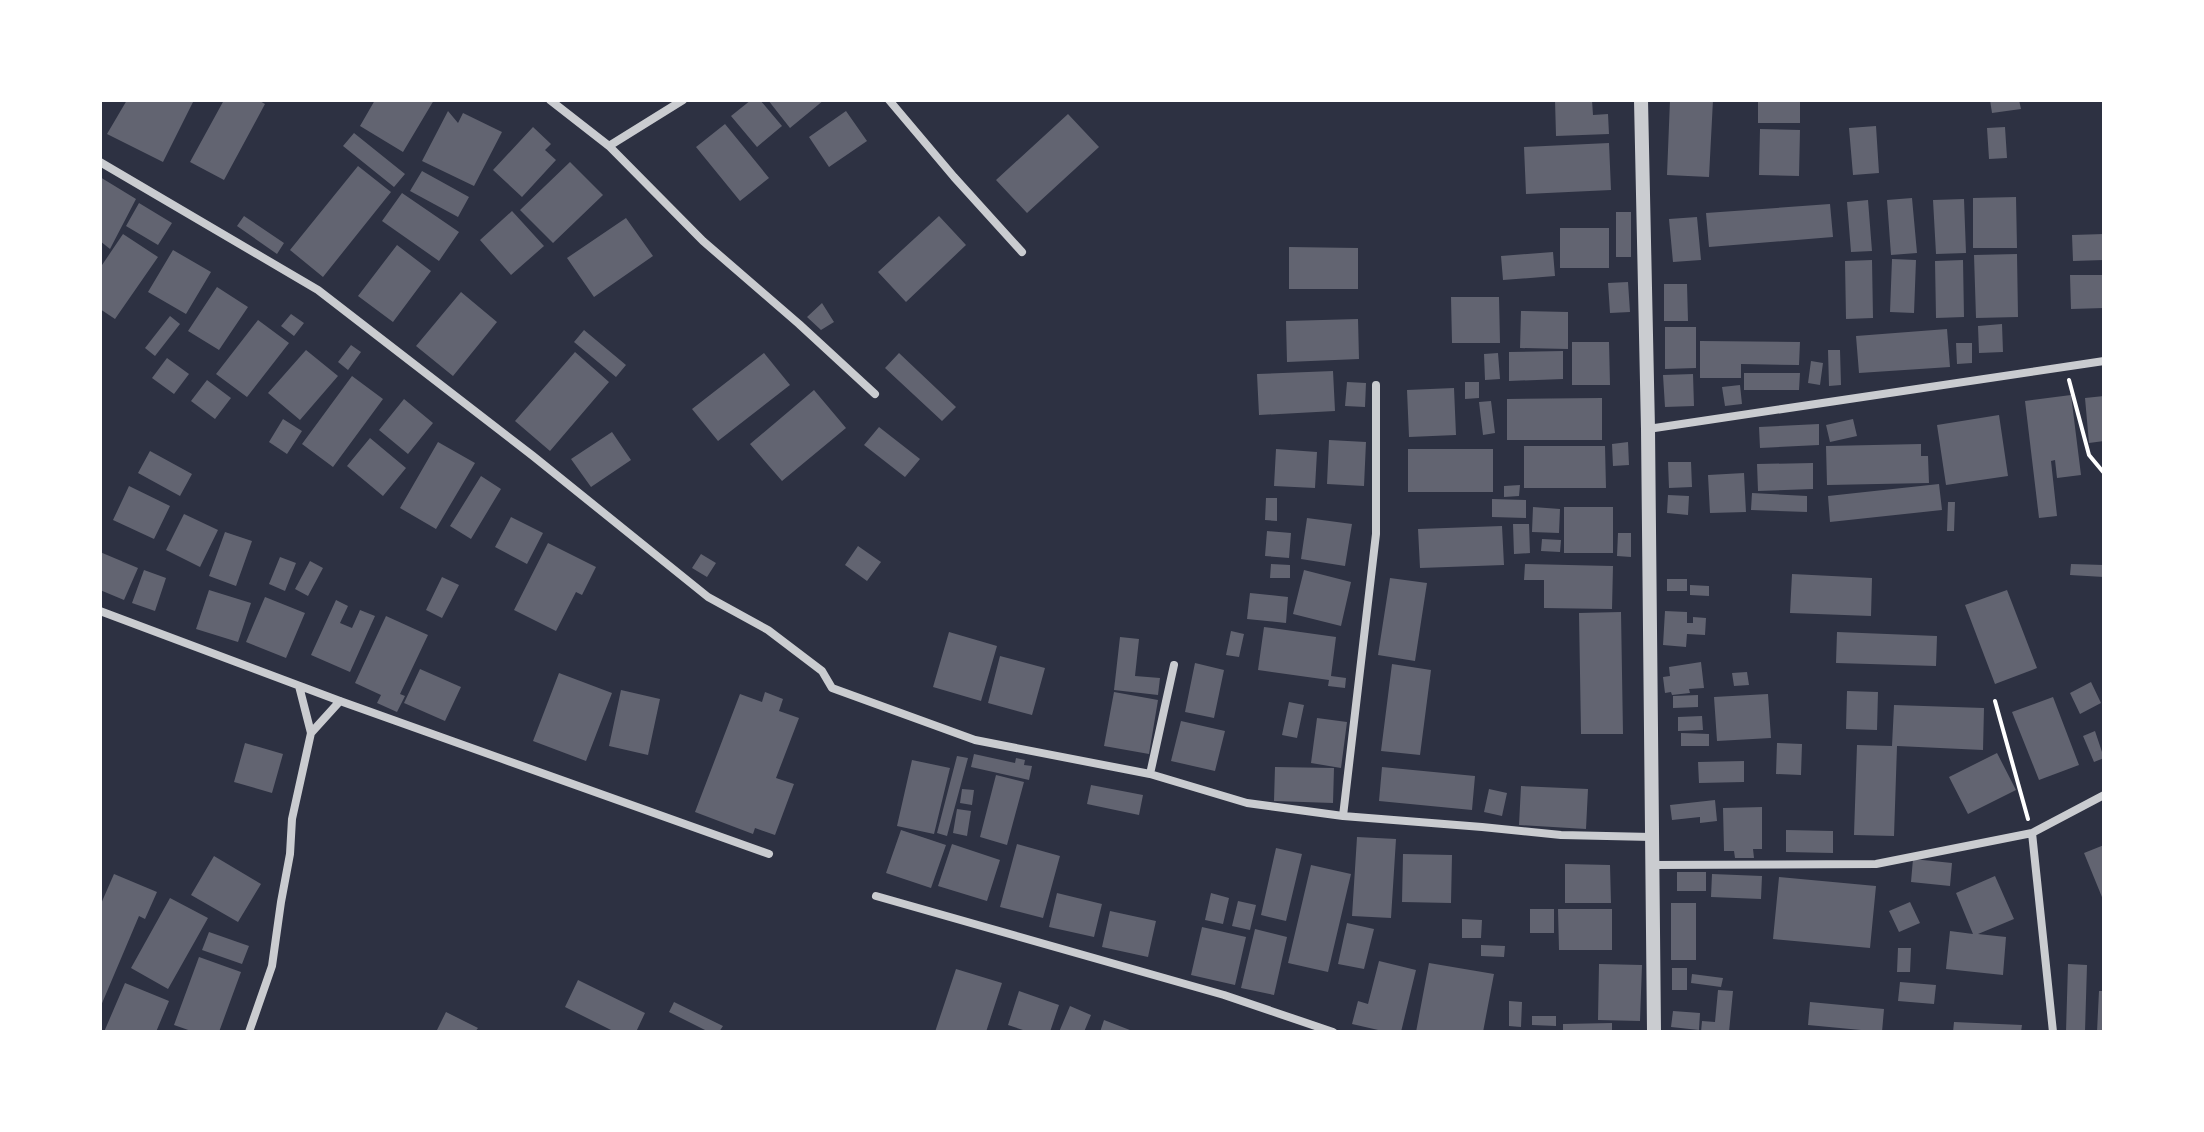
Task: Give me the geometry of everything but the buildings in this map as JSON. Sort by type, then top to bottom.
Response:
[{"type":"street","points":[[550,100],[609,146],[703,241],[875,394]]},
{"type":"street","points":[[609,146],[683,100]]},
{"type":"street","points":[[889,100],[1022,252]]},
{"type":"street","points":[[1641,100],[1648,429],[1654,1032]]},
{"type":"street","points":[[100,162],[318,290],[533,456],[708,597],[768,630],[822,671],[832,688],[975,740],[1150,774],[1247,803],[1343,816],[1561,835],[1652,837]]},
{"type":"street","points":[[1648,429],[2104,361]]},
{"type":"street","points":[[1343,816],[1376,534],[1376,385]]},
{"type":"street","points":[[100,611],[340,701],[769,854]]},
{"type":"street","points":[[1150,774],[1174,665]]},
{"type":"street","points":[[249,1032],[272,966],[290,854],[292,819],[311,733],[299,686]]},
{"type":"street","points":[[311,733],[340,701]]},
{"type":"street","points":[[1651,865],[1876,864],[2032,833],[2104,795]]},
{"type":"street","points":[[2032,833],[2053,1032]]},
{"type":"street","points":[[876,896],[1224,995],[1333,1032]]},
{"type":"path","points":[[2066,366],[2089,455],[2104,473]]},
{"type":"path","points":[[1995,701],[2032,833]]}]
